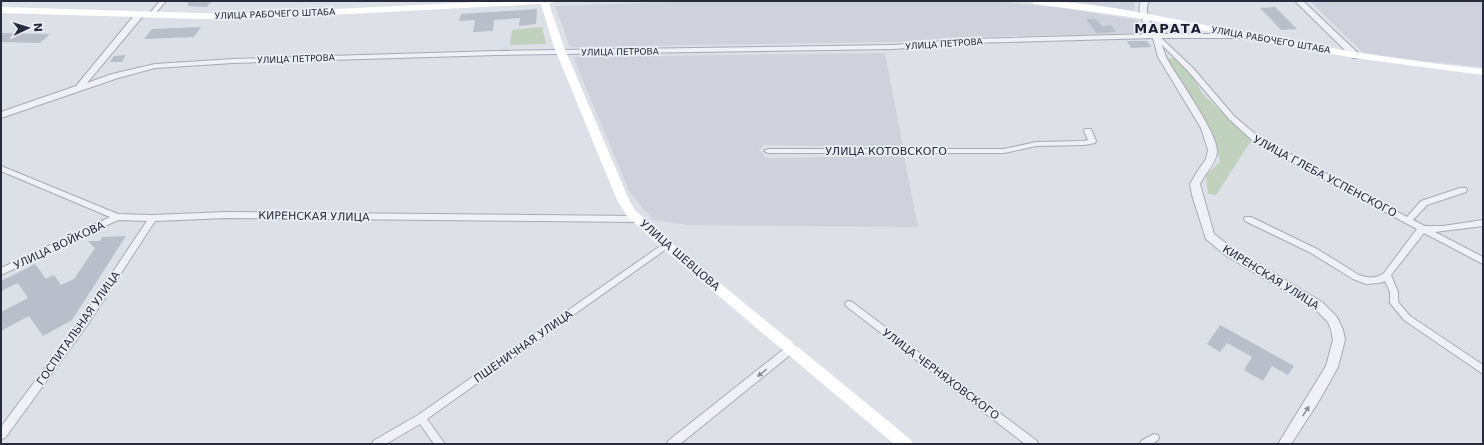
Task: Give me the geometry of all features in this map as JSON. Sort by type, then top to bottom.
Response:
[{"type":"main road","name":"УЛИЦА ШЕВЦОВА","points":[[544,1],[561,52],[623,200],[631,213],[666,245],[792,348],[905,444]]},
{"type":"main road","name":"УЛИЦА РАБОЧЕГО ШТАБА","points":[[1,10],[234,17],[281,16],[550,1]]},
{"type":"main road","name":"УЛИЦА РАБОЧЕГО ШТАБА","points":[[1035,1],[1106,10],[1356,56],[1483,72]]},
{"type":"street","points":[[151,15],[163,1]]},
{"type":"street","points":[[1145,1],[1142,8],[1144,17],[1156,36]]},
{"type":"street","points":[[1299,1],[1356,56]]},
{"type":"street","points":[[80,86],[140,14]]},
{"type":"street","name":"УЛИЦА ПЕТРОВА","points":[[1,115],[80,86],[137,70],[155,66],[185,64],[322,58],[561,52],[893,47],[970,42],[1156,36],[1247,36]]},
{"type":"street","name":"УЛИЦА ГЛЕБА УСПЕНСКОГО","points":[[1156,36],[1180,59],[1222,109],[1242,129],[1257,140],[1483,261]]},
{"type":"street","name":"КИРЕНСКАЯ УЛИЦА","points":[[1156,36],[1162,57],[1205,128],[1213,150],[1211,160],[1200,174],[1195,184],[1210,236],[1229,252],[1302,295],[1327,312],[1333,320],[1339,340],[1332,367],[1315,397],[1284,444]]},
{"type":"street","name":"УЛИЦА КОТОВСКОГО","points":[[768,151],[1004,151],[1036,144],[1084,143],[1092,141],[1088,131]]},
{"type":"street","name":"КИРЕНСКАЯ УЛИЦА","points":[[1,168],[117,217],[153,218],[226,215],[638,219]]},
{"type":"street","points":[[1408,220],[1424,203],[1463,190]]},
{"type":"street","name":"УЛИЦА ВОЙКОВА","points":[[1,272],[117,217]]},
{"type":"street","name":"ГОСПИТАЛЬНАЯ УЛИЦА","points":[[1,435],[85,321],[153,218]]},
{"type":"street","points":[[1248,219],[1314,251],[1366,282],[1380,280],[1387,275],[1422,229],[1443,229],[1483,223]]},
{"type":"street","name":"ПШЕНИЧНАЯ УЛИЦА","points":[[377,444],[421,418],[666,245]]},
{"type":"street","points":[[1387,275],[1394,292],[1394,303],[1407,318],[1483,370]]},
{"type":"street","name":"УЛИЦА ЧЕРНЯХОВСКОГО","points":[[849,304],[1033,444]]},
{"type":"street","points":[[672,444],[792,348]]},
{"type":"street","points":[[421,418],[440,444]]},
{"type":"street","points":[[1145,444],[1154,438]]},
{"type":"shaded area","points":[[1073,1],[1135,1],[1134,11]]},
{"type":"shaded area","points":[[1310,1],[1483,1],[1483,67],[1363,53]]},
{"type":"shaded area","points":[[672,2],[1003,2],[1064,8],[1137,20],[1144,33],[968,37],[891,42],[570,47],[555,6]]},
{"type":"shaded area","points":[[885,53],[903,147],[764,145],[759,150],[767,158],[904,156],[918,227],[689,225],[653,220],[630,193],[573,57]]},
{"type":"green space","points":[[542,27],[546,44],[510,45],[512,30]]},
{"type":"green space","points":[[1166,58],[1176,58],[1194,78],[1202,93],[1251,141],[1216,195],[1208,194],[1206,176],[1220,161],[1212,131]]},
{"type":"building","points":[[188,1],[212,1],[207,7],[188,6]]},
{"type":"building","points":[[1275,7],[1297,29],[1281,30],[1260,8]]},
{"type":"building","points":[[537,9],[536,24],[519,26],[520,18],[494,20],[493,31],[473,32],[475,20],[459,21],[461,14]]},
{"type":"building","points":[[1086,19],[1096,19],[1102,26],[1111,25],[1116,32],[1096,33]]},
{"type":"building","points":[[201,27],[194,37],[144,39],[152,29]]},
{"type":"building","points":[[1,33],[50,34],[40,43],[1,42]]},
{"type":"building","points":[[1127,41],[1147,41],[1152,47],[1131,48]]},
{"type":"building","points":[[126,55],[122,62],[110,62],[114,56]]},
{"type":"building","points":[[126,236],[72,320],[43,336],[29,316],[1,331],[1,312],[28,298],[18,283],[1,291],[1,281],[35,264],[46,279],[54,275],[61,285],[74,279],[95,248],[88,241],[100,241],[102,237]]},
{"type":"building","points":[[1220,325],[1294,366],[1288,375],[1272,366],[1263,381],[1244,370],[1252,357],[1227,343],[1220,352],[1207,344]]},
{"type":"district","name":"МАРАТА","points":[[1168,28]]}]
